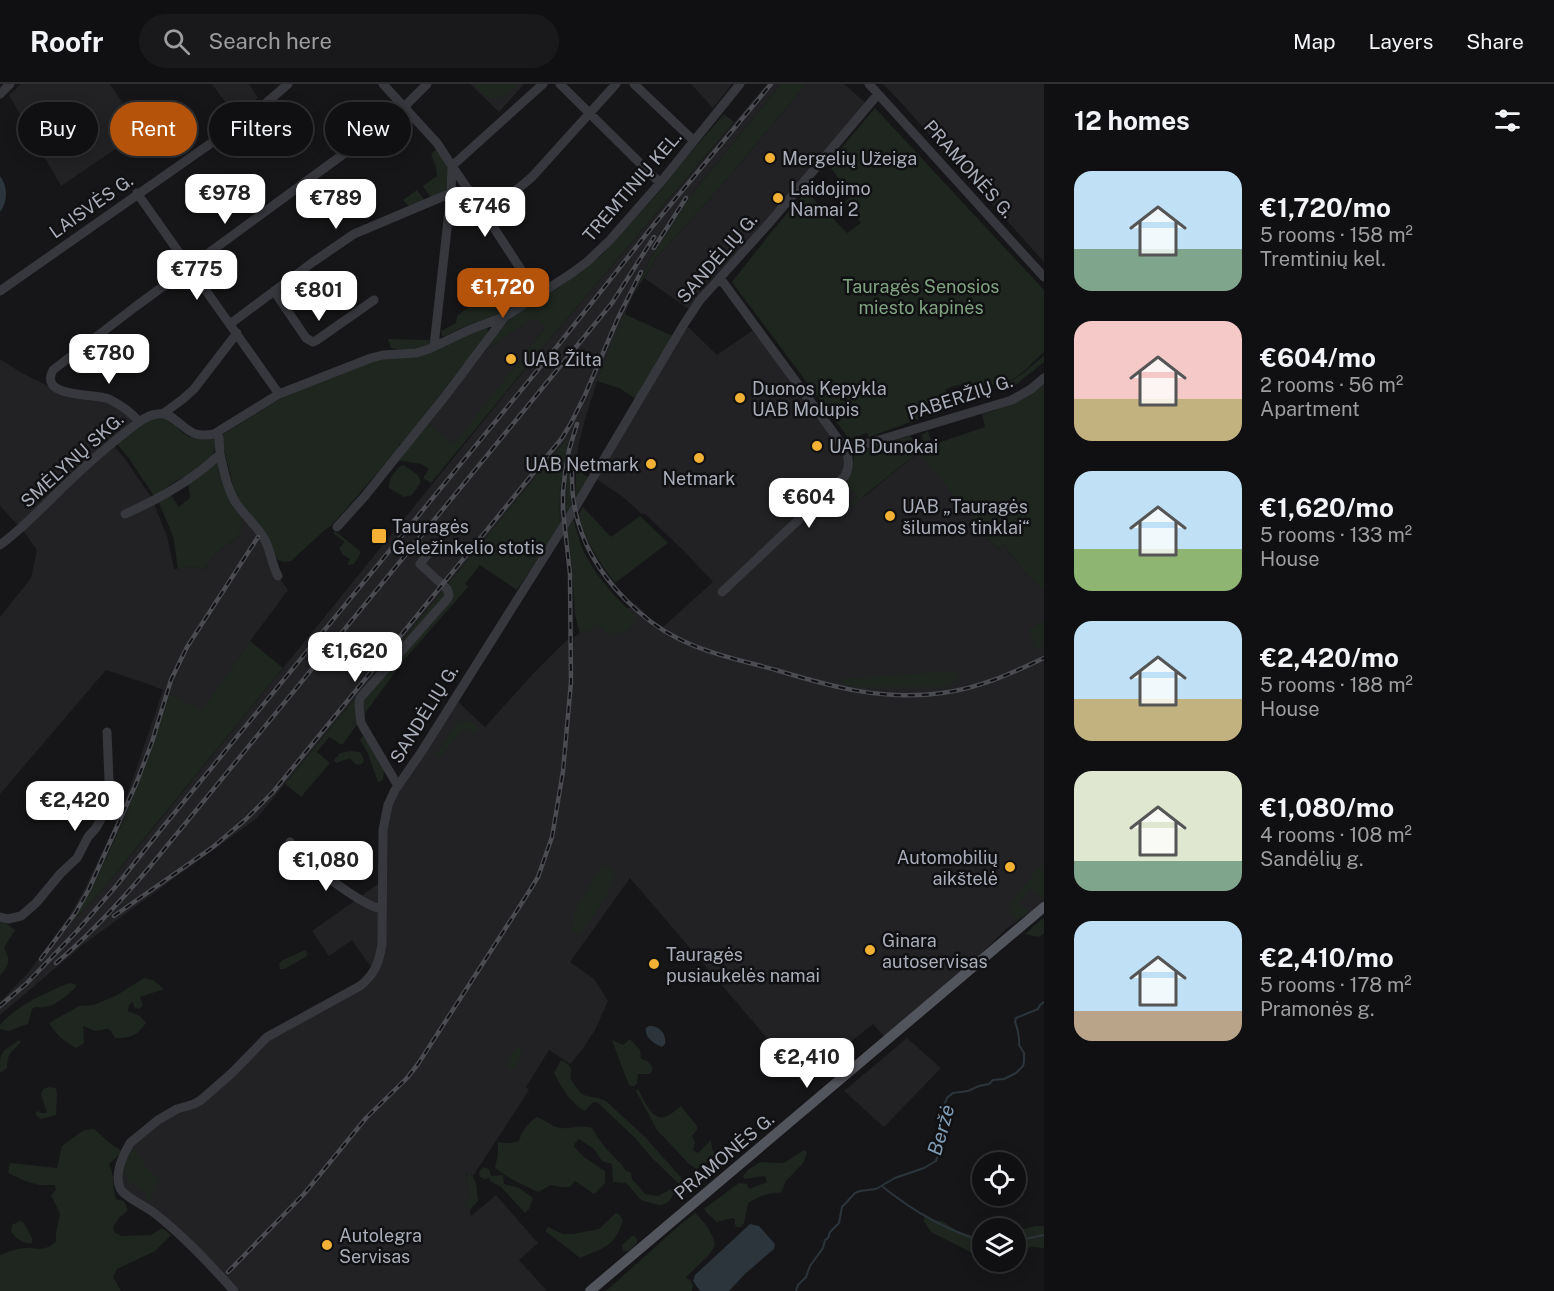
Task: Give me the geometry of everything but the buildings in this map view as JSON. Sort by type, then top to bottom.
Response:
[{"type":"main road","name":"PRAMONĖS G.","points":[[590,1291],[1044,907]]},
{"type":"street","points":[[0,94],[10,84]]},
{"type":"street","name":"LAISVĖS G.","points":[[0,291],[252,114],[288,84]]},
{"type":"street","points":[[383,84],[401,102]]},
{"type":"street","points":[[409,102],[427,84]]},
{"type":"street","points":[[434,346],[452,166],[543,84]]},
{"type":"street","points":[[560,84],[660,183]]},
{"type":"street","points":[[485,214],[532,177],[616,84]]},
{"type":"street","points":[[634,84],[694,141]]},
{"type":"street","name":"TREMTINIŲ KEL.","points":[[217,433],[279,394],[371,358],[422,352],[506,316],[538,296],[602,249],[660,183],[740,84]]},
{"type":"street","name":"PRAMONĖS G.","points":[[869,84],[1044,277]]},
{"type":"street","name":"SANDĖLIŲ G.","points":[[234,1291],[184,1239],[151,1211],[121,1191],[118,1182],[120,1166],[130,1143],[158,1120],[177,1109],[201,1100],[233,1072],[267,1037],[366,981],[380,960],[383,830],[388,805],[398,786],[575,508],[700,300],[770,222],[878,94]]},
{"type":"street","points":[[411,113],[437,143],[538,296]]},
{"type":"street","points":[[237,333],[183,399],[164,413],[152,415],[139,422],[109,399],[65,392],[52,384],[50,378],[57,366],[342,156]]},
{"type":"street","points":[[231,324],[354,234],[451,194],[469,190]]},
{"type":"street","points":[[137,193],[279,394]]},
{"type":"street","points":[[720,278],[846,450],[849,460],[845,476],[722,592]]},
{"type":"street","points":[[274,291],[306,338],[313,342],[374,300]]},
{"type":"street","name":"TREMTINIŲ KEL.","points":[[337,526],[365,496],[506,316]]},
{"type":"street","points":[[484,324],[492,327],[492,334]]},
{"type":"street","name":"PABERŽIŲ G.","points":[[846,450],[1012,400],[1044,378]]},
{"type":"street","points":[[164,413],[193,434],[217,433],[228,487],[233,498],[264,538],[278,576]]},
{"type":"street","name":"SMĖLYNŲ SKG.","points":[[0,545],[20,530],[105,449],[139,422]]},
{"type":"street","points":[[125,514],[158,498],[195,474],[220,454]]},
{"type":"street","points":[[398,786],[361,723],[360,698],[448,598],[447,589],[420,564],[433,547]]},
{"type":"street","points":[[0,917],[15,918],[27,912],[77,858],[88,837],[96,828],[105,812],[109,780],[107,732]]},
{"type":"street","points":[[290,842],[305,859],[329,878],[370,905],[382,909]]},
{"type":"shaded area","points":[[21,84],[110,84],[122,102],[110,102],[110,153],[61,186],[44,156],[98,156],[98,102],[18,102],[18,111],[9,95]]},
{"type":"shaded area","points":[[212,84],[249,84],[258,98],[253,102],[225,102]]},
{"type":"shaded area","points":[[470,84],[524,84],[499,112]]},
{"type":"shaded area","points":[[691,84],[732,84],[713,108]]},
{"type":"shaded area","points":[[767,84],[781,84],[689,198],[651,258],[633,295],[597,381],[585,420],[576,463],[576,498],[571,506],[569,472],[571,451],[567,473],[566,516],[560,525],[559,499],[567,438],[257,818],[84,944],[0,1015],[0,1002],[27,974],[42,954],[69,917],[85,888],[116,823],[163,690],[106,670],[0,794],[0,617],[31,578],[37,550],[0,506],[0,359],[64,394],[108,402],[131,417],[131,423],[110,441],[151,497],[167,536],[174,569],[190,566],[204,569],[214,555],[238,537],[242,530],[243,520],[247,517],[264,538],[278,576],[288,590],[202,712],[170,695],[132,802],[89,894],[71,924],[151,831],[553,335]]},
{"type":"shaded area","points":[[806,84],[844,84],[868,105],[742,254],[726,264],[689,309],[644,278],[657,257],[722,185]]},
{"type":"shaded area","points":[[883,84],[1044,84],[1044,262],[895,96]]},
{"type":"shaded area","points":[[0,176],[6,194],[0,212]]},
{"type":"shaded area","points":[[538,317],[545,328],[454,445],[427,423],[487,349]]},
{"type":"shaded area","points":[[687,326],[717,355],[756,328],[852,459],[853,470],[850,477],[858,496],[847,505],[865,496],[924,448],[925,458],[997,549],[1004,545],[1027,575],[1044,591],[1044,902],[1005,930],[946,989],[887,1040],[873,1024],[800,1082],[785,1059],[630,878],[570,962],[594,979],[608,1001],[595,1030],[570,1064],[549,1050],[526,1087],[529,1090],[473,1176],[467,1173],[466,1176],[470,1192],[469,1198],[465,1201],[471,1216],[496,1195],[538,1243],[519,1260],[547,1291],[234,1291],[193,1247],[121,1191],[119,1173],[127,1148],[158,1120],[194,1104],[264,1039],[328,1004],[374,971],[352,940],[329,956],[312,931],[381,882],[388,805],[454,698],[485,727],[566,641],[636,604],[651,620],[663,627],[713,582],[644,513],[642,514],[623,497],[593,477]]},
{"type":"shaded area","points":[[656,1027],[663,1034],[665,1044],[662,1047],[648,1037],[646,1028]]},
{"type":"shaded area","points":[[907,1038],[941,1068],[884,1127],[844,1091]]},
{"type":"shaded area","points":[[750,1224],[759,1226],[775,1244],[774,1249],[729,1291],[700,1291],[693,1281],[695,1275]]},
{"type":"green space","points":[[474,84],[519,84],[502,97],[490,98],[479,91]]},
{"type":"green space","points":[[781,84],[806,84],[722,185],[657,257],[633,295],[651,258],[689,198]]},
{"type":"green space","name":"Tauragės Senosios miesto kapinės","points":[[875,108],[1044,290],[1044,352],[1011,380],[995,385],[969,384],[952,387],[945,390],[948,393],[950,405],[930,412],[925,411],[923,405],[921,406],[924,417],[869,437],[867,433],[849,439],[732,282],[806,191],[847,233],[861,223],[845,202],[851,196],[828,164]]},
{"type":"green space","points":[[724,114],[734,122],[431,483],[423,478],[429,469],[421,464],[397,460],[427,423],[454,444],[545,328],[538,318],[527,322],[487,349],[511,317],[558,288],[602,255],[659,192]]},
{"type":"green space","points":[[437,149],[448,168],[447,191],[431,198],[423,186],[437,176],[431,154]]},
{"type":"green space","points":[[417,190],[424,200],[410,207],[403,200]]},
{"type":"green space","points":[[520,276],[526,293],[522,300],[506,311],[493,288]]},
{"type":"green space","points":[[488,293],[502,313],[442,336],[441,331],[456,323],[457,316]]},
{"type":"green space","points":[[624,314],[673,336],[636,399],[619,388],[597,381]]},
{"type":"green space","points":[[487,328],[487,334],[402,444],[399,443],[394,454],[331,526],[291,561],[278,560],[236,498],[222,435],[283,397],[355,366],[451,341]]},
{"type":"green space","points":[[388,339],[429,340],[430,344],[415,349],[401,350],[391,348]]},
{"type":"green space","points":[[1044,356],[1044,362],[1012,388],[1000,392],[997,386],[1017,378]]},
{"type":"green space","points":[[1044,382],[1044,591],[1027,575],[1004,545],[997,549],[924,458],[922,435],[928,431],[932,445],[985,427],[982,414],[996,410]]},
{"type":"green space","points":[[157,418],[171,422],[190,437],[214,438],[215,449],[201,468],[154,496],[117,444],[141,425]]},
{"type":"green space","points":[[910,436],[914,440],[915,455],[849,508],[847,505],[858,496],[846,482],[853,470],[856,451]]},
{"type":"green space","points":[[568,437],[559,499],[560,525],[517,590],[480,565],[465,584],[468,587],[403,661],[342,745],[329,737],[317,752],[330,763],[301,797],[285,784]]},
{"type":"green space","points":[[573,445],[569,472],[571,506],[566,516],[567,473]]},
{"type":"green space","points":[[216,462],[243,520],[242,530],[238,537],[214,555],[204,569],[190,566],[178,569],[173,536],[158,501],[170,494],[179,507],[190,498],[188,482]]},
{"type":"green space","points":[[404,465],[418,475],[421,482],[412,495],[404,497],[389,488],[389,485],[390,479],[400,466]]},
{"type":"green space","points":[[576,468],[589,478],[576,498]]},
{"type":"green space","points":[[583,507],[611,537],[640,516],[668,543],[615,583],[598,559],[585,534],[578,516]]},
{"type":"green space","points":[[573,519],[583,550],[595,571],[614,595],[636,616],[633,625],[627,631],[609,635],[599,625],[580,634],[575,615],[567,529]]},
{"type":"green space","points":[[335,531],[360,551],[354,564],[348,565],[350,559],[343,555],[339,548],[345,542],[333,533]]},
{"type":"green space","points":[[1044,620],[1044,646],[1036,649],[1029,630]]},
{"type":"green space","points":[[250,641],[283,668],[103,889],[68,927],[88,895],[116,837],[145,766],[170,694],[202,711]]},
{"type":"green space","points":[[956,671],[958,680],[942,687],[856,687],[844,684],[841,679]]},
{"type":"green space","points":[[471,722],[479,730],[474,734],[469,729],[462,730],[439,758],[435,756],[456,723]]},
{"type":"green space","points":[[363,736],[384,768],[383,780],[378,782],[368,754],[360,740]]},
{"type":"green space","points":[[360,752],[363,763],[354,763],[350,758],[336,763],[334,760],[340,753]]},
{"type":"green space","points":[[1044,864],[1044,899],[1031,889],[1028,891],[1020,902],[1021,906],[1027,909],[1027,913],[1016,919],[1011,913],[1014,900],[1037,869]]},
{"type":"green space","points":[[602,866],[608,866],[615,871],[610,888],[580,934],[572,931],[574,913]]},
{"type":"green space","points":[[1043,918],[1044,934],[1038,937],[1025,934]]},
{"type":"green space","points":[[0,919],[15,930],[4,948],[8,956],[8,963],[0,976]]},
{"type":"green space","points":[[305,950],[307,956],[280,969],[279,964],[283,960]]},
{"type":"green space","points":[[144,978],[153,980],[164,989],[140,997],[143,1005],[139,1009],[134,1007],[133,1002],[129,1005],[128,1011],[140,1016],[146,1023],[140,1031],[133,1035],[115,1038],[108,1029],[95,1031],[83,1026],[84,1043],[76,1048],[54,1031],[49,1023],[79,1006],[94,1005],[117,995]]},
{"type":"green space","points":[[69,983],[76,986],[61,1000],[52,1005],[32,1009],[28,1024],[8,1031],[0,1029],[0,1025],[23,1005]]},
{"type":"green space","points":[[630,1039],[640,1050],[641,1059],[652,1066],[652,1072],[649,1074],[638,1074],[635,1086],[630,1086],[628,1083],[612,1040],[623,1045]]},
{"type":"green space","points":[[18,1041],[21,1042],[9,1055],[7,1068],[0,1073],[2,1053]]},
{"type":"green space","points":[[517,1047],[522,1048],[521,1054],[512,1070],[507,1065]]},
{"type":"green space","points":[[561,1060],[570,1067],[571,1079],[581,1093],[606,1101],[646,1138],[685,1182],[681,1186],[597,1102],[593,1102],[585,1111],[571,1100],[554,1073]]},
{"type":"green space","points":[[56,1088],[56,1115],[41,1119],[35,1113],[38,1111],[47,1113],[41,1094],[43,1089]]},
{"type":"green space","points":[[638,1089],[648,1108],[656,1116],[664,1117],[681,1106],[697,1126],[692,1136],[695,1142],[693,1150],[698,1153],[711,1140],[712,1149],[717,1155],[697,1169],[690,1165],[657,1130],[636,1091]]},
{"type":"green space","points":[[537,1117],[558,1127],[592,1128],[625,1170],[631,1173],[632,1180],[645,1194],[658,1196],[673,1188],[675,1191],[673,1196],[662,1205],[641,1200],[626,1183],[613,1182],[612,1164],[602,1161],[594,1149],[579,1139],[574,1147],[605,1171],[605,1183],[594,1194],[575,1181],[570,1187],[551,1185],[538,1192],[511,1179],[495,1168],[498,1142],[519,1141],[526,1127]]},
{"type":"green space","points":[[94,1129],[121,1152],[109,1164],[116,1199],[124,1201],[128,1210],[113,1227],[115,1233],[122,1236],[151,1235],[162,1228],[171,1235],[155,1251],[117,1269],[113,1277],[121,1291],[0,1291],[0,1255],[21,1248],[41,1249],[52,1245],[56,1241],[60,1214],[51,1195],[56,1190],[55,1185],[39,1185],[8,1173],[10,1163],[57,1168],[62,1146],[84,1130]]},
{"type":"green space","points":[[134,1148],[146,1167],[158,1178],[159,1182],[151,1200],[146,1199],[146,1193],[125,1176],[124,1166],[128,1155]]},
{"type":"green space","points":[[804,1150],[807,1152],[804,1162],[786,1181],[781,1193],[768,1194],[748,1203],[741,1227],[736,1227],[733,1218],[717,1222],[704,1209],[739,1183],[747,1184],[749,1189],[767,1182],[765,1176],[744,1179],[743,1176],[748,1170],[760,1162],[784,1163]]},
{"type":"green space","points":[[483,1167],[489,1169],[491,1176],[503,1175],[504,1184],[519,1188],[533,1198],[525,1213],[501,1187],[489,1178],[480,1177],[479,1172]]},
{"type":"green space","points":[[467,1173],[473,1176],[478,1201],[470,1210],[465,1203],[469,1198]]},
{"type":"green space","points":[[616,1213],[623,1220],[612,1241],[602,1249],[580,1258],[545,1231],[548,1227],[563,1234],[573,1234],[599,1229]]},
{"type":"green space","points":[[695,1213],[708,1228],[715,1246],[686,1277],[691,1281],[692,1291],[606,1291],[682,1223]]},
{"type":"green space","points":[[925,1214],[972,1236],[972,1253],[931,1232],[924,1221]]},
{"type":"green space","points":[[20,1221],[24,1223],[32,1238],[32,1243],[20,1240],[11,1232],[12,1225]]},
{"type":"green space","points":[[1044,1226],[1044,1248],[1026,1248],[1026,1228]]},
{"type":"green space","points":[[632,1236],[637,1239],[637,1243],[630,1250],[623,1252],[622,1245]]},
{"type":"waterway","name":"Beržė","points":[[796,1291],[823,1248],[830,1232],[839,1223],[842,1207],[855,1193],[876,1189],[895,1178],[924,1168],[936,1161],[941,1143],[939,1134],[941,1113],[947,1098],[953,1093],[968,1091],[989,1084],[993,1080],[1004,1079],[1016,1073],[1023,1066],[1024,1053],[1019,1045],[1016,1018],[1038,1009],[1044,1002]]},
{"type":"waterway","points":[[883,1187],[930,1219],[972,1237]]},
{"type":"waterway","points":[[1026,1239],[1044,1235]]},
{"type":"railway","points":[[0,1006],[26,984],[117,885],[656,222],[771,84]]},
{"type":"railway","points":[[654,248],[686,198]]},
{"type":"railway","points":[[56,963],[104,918],[148,869],[612,303],[654,237]]},
{"type":"railway","points":[[114,916],[213,847],[273,792],[562,438],[585,395],[618,318],[641,272]]},
{"type":"railway","points":[[228,1272],[304,1194],[366,1118],[418,1064],[538,877],[552,837],[563,771],[571,682],[570,574],[563,493],[569,450],[577,424]]},
{"type":"railway","points":[[572,470],[572,489],[579,524],[585,541],[602,572],[626,600],[650,621],[689,644],[726,657],[817,682],[858,691],[899,695],[942,693],[969,688],[1007,675],[1044,658]]},
{"type":"railway","points":[[41,959],[76,912],[89,889],[136,784],[171,680],[187,647],[258,537]]},
{"type":"place","name":"Mergelių Užeiga","points":[[770,158]]},
{"type":"place","name":"Laidojimo Namai 2","points":[[778,198]]},
{"type":"place","name":"UAB Žilta","points":[[511,359]]},
{"type":"place","name":"Duonos Kepykla UAB Molupis","points":[[740,398]]},
{"type":"place","name":"UAB Dunokai","points":[[817,446]]},
{"type":"place","name":"Netmark","points":[[699,458]]},
{"type":"place","name":"UAB Netmark","points":[[651,464]]},
{"type":"place","name":"UAB „Tauragės šilumos tinklai“","points":[[890,516]]},
{"type":"place","name":"Tauragės Geležinkelio stotis","points":[[379,536]]},
{"type":"place","name":"Automobilių aikštelė","points":[[1010,867]]},
{"type":"place","name":"Ginara autoservisas","points":[[870,950]]},
{"type":"place","name":"Tauragės pusiaukelės namai","points":[[654,964]]},
{"type":"place","name":"Autolegra Servisas","points":[[327,1245]]}]
